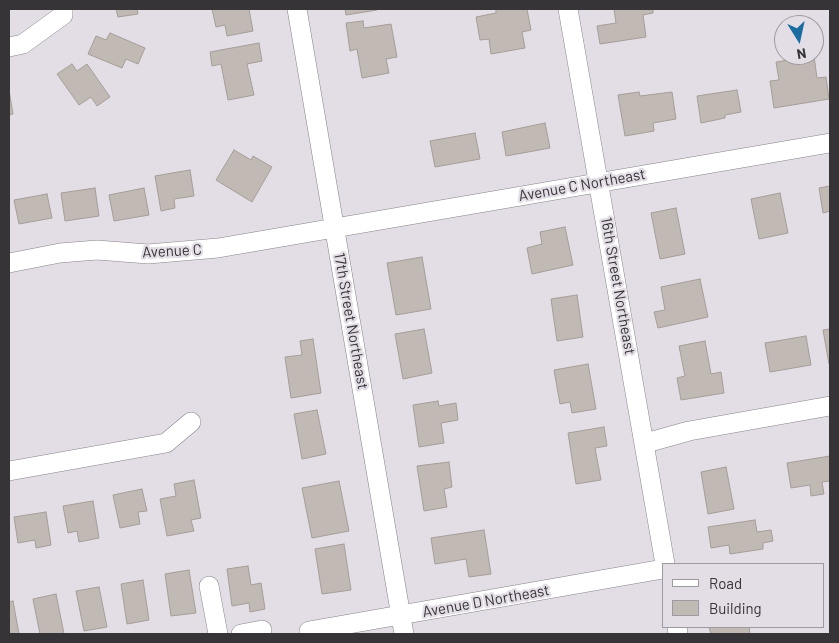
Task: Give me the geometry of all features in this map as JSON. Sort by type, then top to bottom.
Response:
[{"type":"street","points":[[9,47],[23,44],[63,15],[63,9]]},
{"type":"street","name":"17th Street Northeast","points":[[297,9],[404,634]]},
{"type":"street","name":"16th Street Northeast","points":[[568,9],[646,443],[665,563]]},
{"type":"street","name":"Avenue C Northeast","points":[[335,227],[830,142]]},
{"type":"street","name":"Avenue C","points":[[9,263],[60,253],[97,250],[148,254],[218,248],[335,227]]},
{"type":"street","points":[[646,443],[689,431],[830,406]]},
{"type":"street","points":[[9,471],[166,444],[191,422]]},
{"type":"street","name":"Avenue D Northeast","points":[[309,631],[662,570]]},
{"type":"street","points":[[209,586],[218,634]]},
{"type":"street","points":[[241,634],[262,630]]},
{"type":"building","points":[[116,9],[137,9],[138,14],[118,17]]},
{"type":"building","points":[[212,9],[249,9],[253,31],[227,36],[225,25],[216,27]]},
{"type":"building","points":[[345,9],[376,9],[377,10],[346,15]]},
{"type":"building","points":[[496,9],[527,9],[531,30],[522,32],[525,48],[491,54],[489,39],[480,40],[476,17],[496,13]]},
{"type":"building","points":[[614,9],[653,9],[653,13],[643,15],[646,37],[600,44],[597,26],[616,23]]},
{"type":"building","points":[[363,21],[364,28],[391,24],[397,57],[386,59],[389,73],[362,78],[357,49],[350,51],[346,23]]},
{"type":"building","points":[[110,33],[145,48],[138,64],[126,59],[122,68],[88,54],[96,36],[106,40]]},
{"type":"building","points":[[259,43],[262,61],[247,64],[254,95],[228,100],[221,64],[212,66],[210,52]]},
{"type":"building","points":[[72,64],[77,71],[87,64],[110,97],[97,106],[91,97],[79,105],[57,74]]},
{"type":"building","points":[[776,65],[815,65],[817,78],[826,77],[829,99],[774,108],[770,81],[779,80]]},
{"type":"building","points":[[9,90],[13,114],[9,115]]},
{"type":"building","points":[[737,90],[741,112],[725,115],[725,118],[701,123],[697,96]]},
{"type":"building","points":[[639,92],[640,96],[672,92],[676,119],[653,123],[654,131],[625,136],[618,95]]},
{"type":"building","points":[[545,123],[550,148],[506,156],[502,132]]},
{"type":"building","points":[[475,133],[480,159],[435,167],[430,141]]},
{"type":"building","points":[[234,150],[251,160],[253,156],[272,167],[252,202],[216,180]]},
{"type":"building","points":[[190,170],[194,196],[174,199],[175,208],[161,211],[155,176]]},
{"type":"building","points":[[830,186],[830,211],[823,213],[819,188]]},
{"type":"building","points":[[95,188],[99,216],[65,221],[61,193]]},
{"type":"building","points":[[144,188],[149,215],[114,221],[109,195]]},
{"type":"building","points":[[780,193],[788,233],[759,239],[751,199]]},
{"type":"building","points":[[47,194],[52,218],[19,224],[14,200]]},
{"type":"building","points":[[676,208],[685,254],[660,259],[651,213]]},
{"type":"building","points":[[565,227],[573,265],[532,274],[527,248],[542,244],[540,232]]},
{"type":"building","points":[[422,257],[431,309],[396,315],[387,263]]},
{"type":"building","points":[[700,279],[708,317],[658,328],[654,312],[665,310],[661,287]]},
{"type":"building","points":[[577,295],[583,337],[557,341],[551,299]]},
{"type":"building","points":[[424,329],[432,373],[403,379],[395,334]]},
{"type":"building","points":[[830,329],[830,364],[829,364],[823,330]]},
{"type":"building","points":[[806,336],[811,365],[770,372],[765,343]]},
{"type":"building","points":[[313,339],[321,393],[291,398],[285,357],[302,355],[300,341]]},
{"type":"building","points":[[705,341],[711,374],[721,372],[724,393],[681,400],[677,378],[685,376],[679,346]]},
{"type":"building","points":[[588,364],[596,409],[572,413],[570,402],[560,404],[554,370]]},
{"type":"building","points":[[438,401],[439,406],[456,403],[458,420],[441,423],[444,443],[419,447],[413,405]]},
{"type":"building","points":[[317,410],[326,454],[302,459],[294,414]]},
{"type":"building","points":[[604,427],[607,446],[595,448],[601,480],[576,484],[568,433]]},
{"type":"building","points":[[830,456],[830,481],[822,482],[824,494],[811,496],[810,485],[791,488],[787,463]]},
{"type":"building","points":[[449,462],[452,487],[444,489],[447,507],[424,511],[417,466]]},
{"type":"building","points":[[726,467],[734,509],[708,514],[701,472]]},
{"type":"building","points":[[194,480],[201,518],[191,520],[194,531],[167,536],[160,499],[176,496],[174,484]]},
{"type":"building","points":[[339,481],[349,531],[312,538],[302,488]]},
{"type":"building","points":[[142,489],[147,511],[138,512],[140,524],[120,528],[113,495]]},
{"type":"building","points":[[93,501],[99,538],[79,542],[77,531],[68,533],[63,506]]},
{"type":"building","points":[[46,512],[51,545],[36,548],[35,540],[18,543],[14,517]]},
{"type":"building","points":[[755,520],[757,532],[771,530],[773,541],[763,543],[763,549],[730,554],[729,545],[711,548],[708,527]]},
{"type":"building","points":[[484,530],[491,574],[469,577],[466,559],[435,564],[431,538]]},
{"type":"building","points":[[344,544],[351,590],[322,594],[315,549]]},
{"type":"building","points":[[248,566],[251,585],[261,583],[265,609],[250,612],[249,603],[232,606],[227,569]]},
{"type":"building","points":[[189,570],[196,613],[171,616],[165,574]]},
{"type":"building","points":[[143,580],[149,620],[127,624],[121,584]]},
{"type":"building","points":[[99,587],[107,627],[84,631],[76,591]]},
{"type":"building","points":[[56,594],[64,634],[40,634],[33,599]]},
{"type":"building","points":[[13,601],[19,634],[9,634],[9,602]]},
{"type":"building","points":[[709,628],[749,628],[750,634],[711,634]]}]
